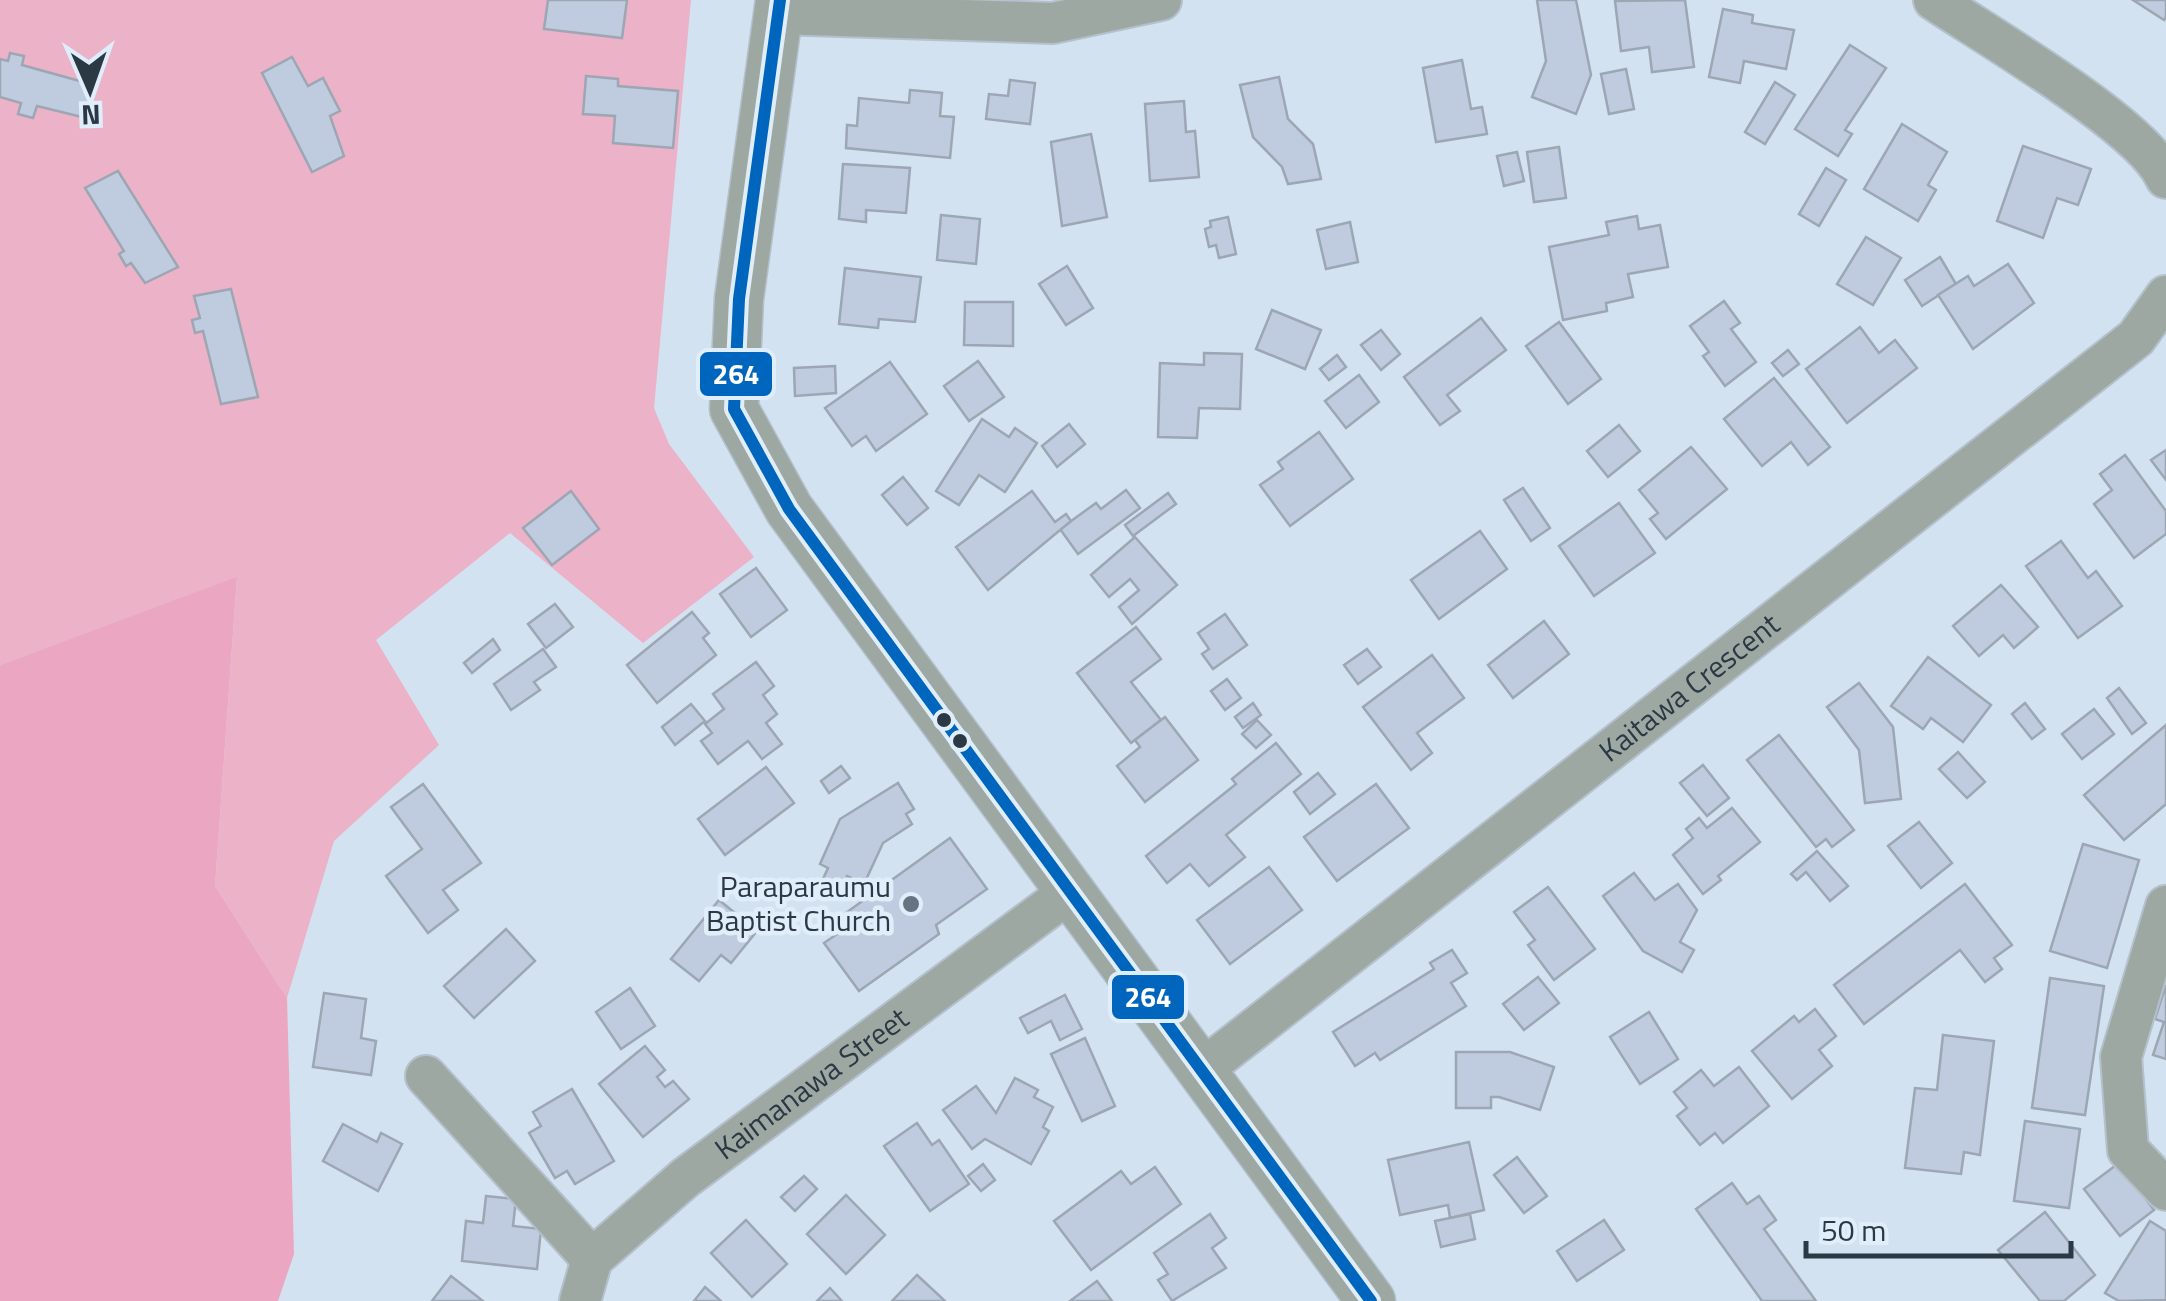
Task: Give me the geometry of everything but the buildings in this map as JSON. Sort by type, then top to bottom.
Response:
[{"type":"street","points":[[1162,0],[1053,23],[779,7],[739,299],[734,409],[789,509],[1371,1301]]},
{"type":"street","points":[[1934,0],[2096,108],[2160,165],[2166,178]]},
{"type":"street","name":"Kaitawa Crescent","points":[[1203,1069],[2136,338],[2166,296]]},
{"type":"street","name":"Kaimanawa Street","points":[[592,1259],[685,1178],[1071,891]]},
{"type":"street","points":[[2166,906],[2121,1057],[2128,1150],[2166,1190]]},
{"type":"street","points":[[426,1076],[592,1259],[580,1301]]},
{"type":"shaded area","points":[[0,0],[691,0],[654,408],[669,444],[754,557],[643,643],[510,533],[376,640],[439,745],[334,841],[287,998],[215,886],[237,578],[0,665]]},
{"type":"shaded area","points":[[237,577],[215,886],[287,998],[294,1254],[278,1301],[0,1301],[0,665]]},
{"type":"transit line","name":"264","points":[[780,0],[739,299],[734,409],[789,509],[1371,1301]]},
{"type":"place","name":"Paraparaumu Baptist Church","points":[[911,904]]}]
